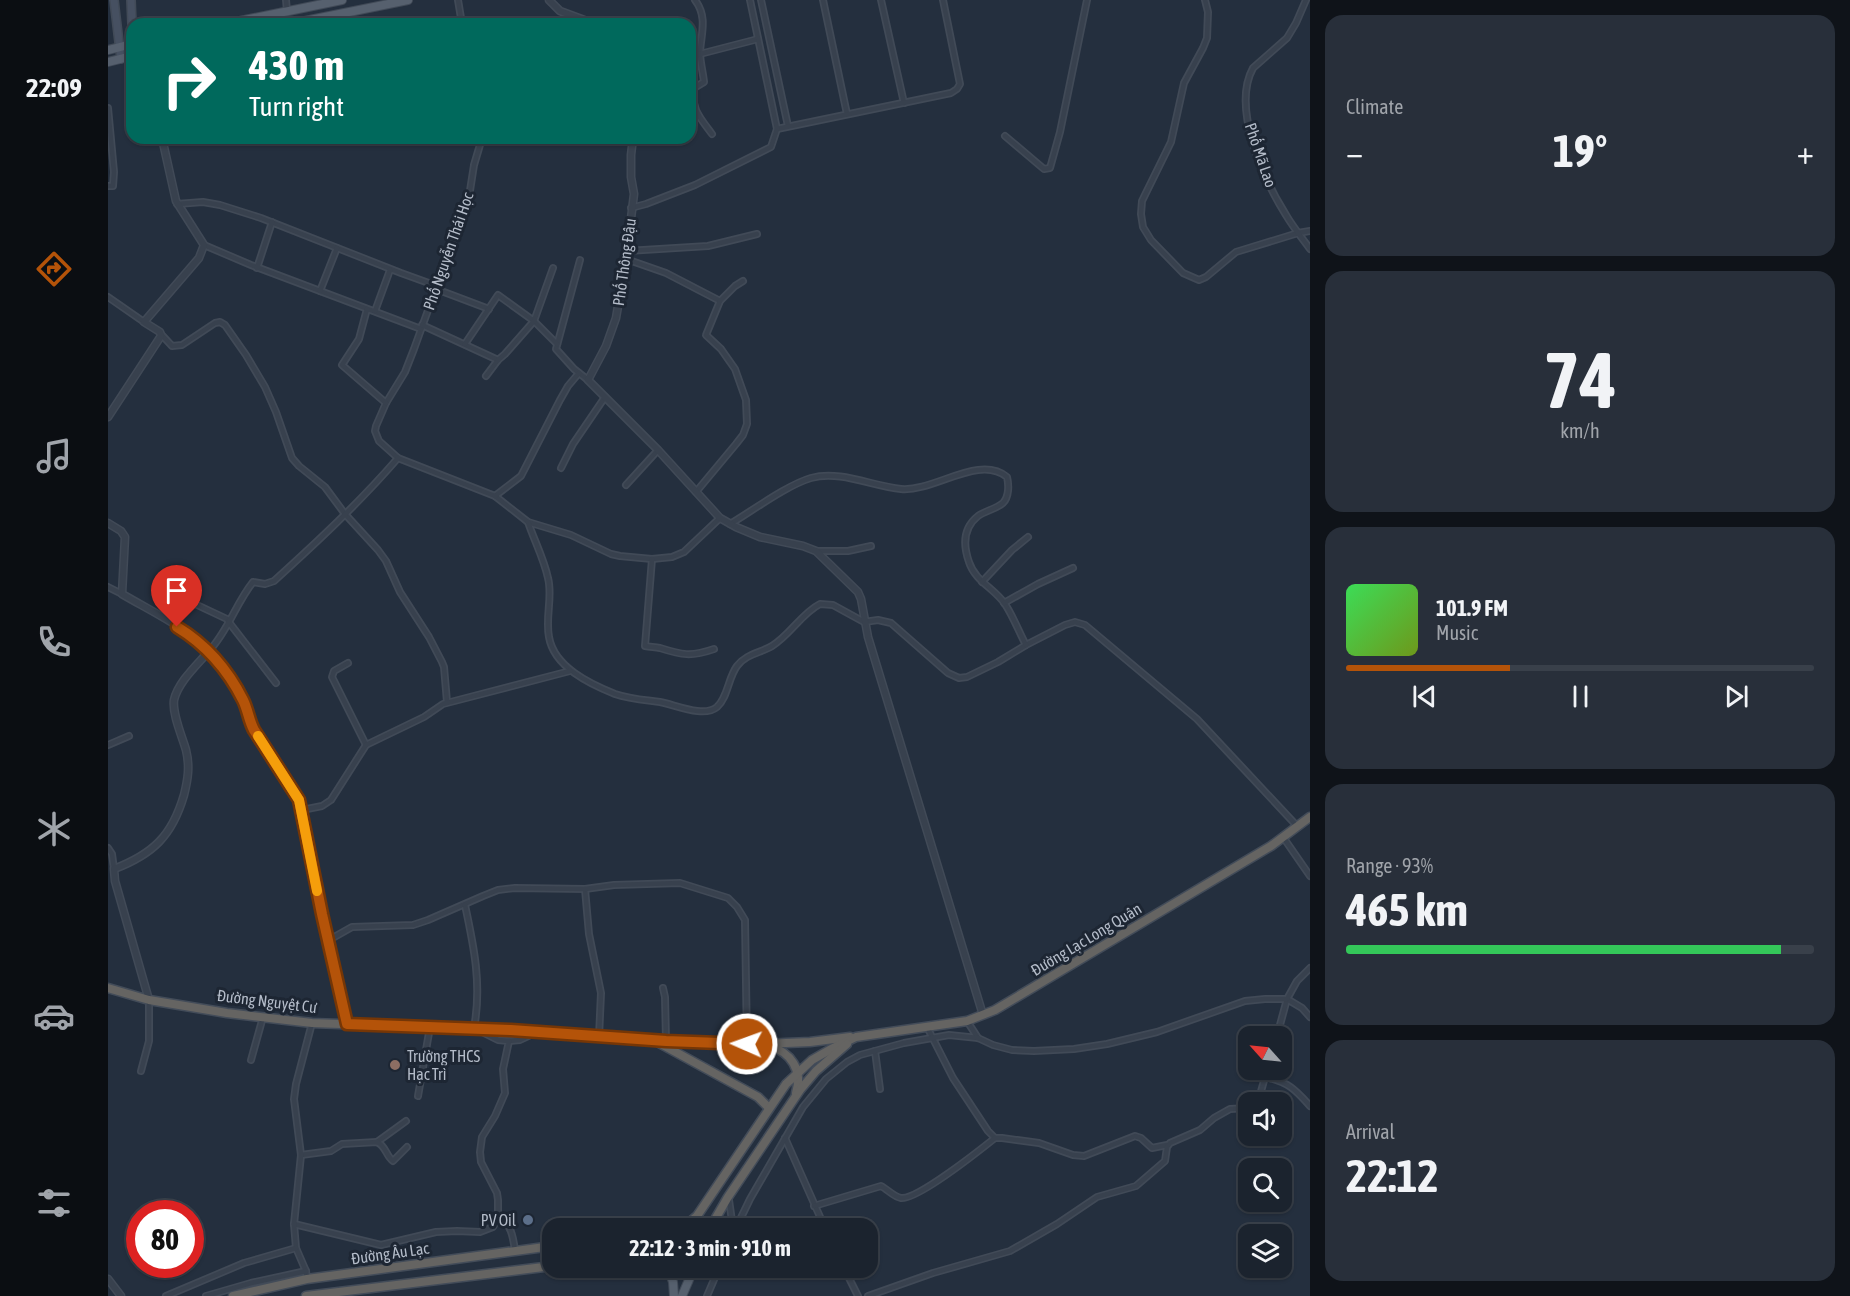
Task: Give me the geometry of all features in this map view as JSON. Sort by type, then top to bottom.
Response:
[{"type":"highway","name":"Đường Lạc Long Quân","points":[[694,1218],[786,1084],[822,1053],[856,1036],[967,1021],[984,1015],[1012,1001],[1060,970],[1206,886],[1310,817]]},
{"type":"highway","name":"Đường Nguyệt Cư","points":[[108,988],[149,1000],[312,1023],[474,1028],[653,1040],[666,1043],[759,1044],[810,1042],[856,1036]]},
{"type":"highway","points":[[716,1218],[792,1101],[816,1071],[856,1036]]},
{"type":"highway","points":[[666,1043],[758,1097],[769,1108]]},
{"type":"highway","points":[[759,1044],[778,1049],[793,1061],[798,1072],[798,1088],[792,1101]]},
{"type":"highway","name":"Đường Âu Lạc","points":[[234,1296],[306,1275],[542,1247]]},
{"type":"highway","name":"Đường Âu Lạc","points":[[306,1296],[542,1267]]},
{"type":"main road","points":[[114,0],[121,59]]},
{"type":"main road","points":[[130,0],[132,18]]},
{"type":"main road","points":[[254,18],[342,0]]},
{"type":"main road","points":[[320,18],[408,0]]},
{"type":"main road","points":[[108,49],[117,30]]},
{"type":"main road","points":[[108,49],[126,45]]},
{"type":"main road","points":[[108,62],[126,58]]},
{"type":"main road","points":[[672,1278],[674,1296]]},
{"type":"main road","points":[[682,1296],[688,1278]]},
{"type":"street","points":[[286,0],[287,11]]},
{"type":"street","points":[[458,0],[461,18]]},
{"type":"street","points":[[549,0],[560,11],[579,18]]},
{"type":"street","points":[[695,0],[701,10],[704,25],[700,54],[704,82],[696,87]]},
{"type":"street","points":[[632,208],[695,185],[771,147],[777,129],[750,0]]},
{"type":"street","points":[[761,0],[788,126]]},
{"type":"street","points":[[823,0],[847,114]]},
{"type":"street","points":[[880,0],[904,103]]},
{"type":"street","points":[[777,129],[951,93],[957,89],[960,84],[943,0]]},
{"type":"street","points":[[1005,136],[1044,169],[1050,168],[1060,132],[1087,0]]},
{"type":"street","points":[[1205,0],[1208,12],[1207,38],[1184,83],[1171,142],[1142,201],[1143,227],[1151,240],[1183,273],[1198,280],[1206,277],[1236,252],[1310,231]]},
{"type":"street","name":"Phố Mã Lao","points":[[1306,0],[1287,38],[1253,68],[1246,94],[1250,133],[1262,167],[1275,196],[1310,249]]},
{"type":"street","points":[[696,54],[758,39]]},
{"type":"street","points":[[108,108],[113,186],[108,186]]},
{"type":"street","points":[[696,112],[712,134]]},
{"type":"street","points":[[163,144],[177,204],[204,245],[256,268],[422,327],[498,360]]},
{"type":"street","name":"Phố Nguyễn Thái Học","points":[[398,458],[379,441],[375,431],[386,403],[405,372],[437,288],[469,197],[480,144]]},
{"type":"street","name":"Phố Thông Đậu","points":[[588,380],[614,327],[626,260],[634,194],[631,177],[632,144]]},
{"type":"street","points":[[177,204],[213,203],[272,222],[489,309]]},
{"type":"street","points":[[256,268],[272,222]]},
{"type":"street","points":[[627,251],[708,246],[757,234]]},
{"type":"street","points":[[144,322],[199,258],[204,245]]},
{"type":"street","points":[[320,291],[337,248]]},
{"type":"street","points":[[580,260],[568,311],[557,344],[557,352],[658,450],[720,518],[760,537],[804,546],[816,551],[858,592],[864,622],[984,1015]]},
{"type":"street","points":[[626,260],[666,273],[720,301]]},
{"type":"street","points":[[486,376],[534,321],[553,268]]},
{"type":"street","points":[[375,312],[390,270]]},
{"type":"street","points":[[696,492],[743,435],[747,424],[746,400],[735,369],[721,349],[706,335],[720,301],[743,280]]},
{"type":"street","points":[[465,344],[498,295],[534,321],[557,344]]},
{"type":"street","points":[[108,297],[160,332],[172,346],[182,345],[216,322],[224,324],[265,387],[292,458],[302,469],[323,484],[345,514],[386,561],[400,592],[429,637],[444,667],[447,702]]},
{"type":"street","points":[[367,309],[359,339],[342,365],[386,403]]},
{"type":"street","points":[[108,417],[160,338],[160,332]]},
{"type":"street","points":[[495,496],[521,476],[560,400],[579,373]]},
{"type":"street","points":[[561,468],[573,444],[605,397]]},
{"type":"street","points":[[626,485],[658,450]]},
{"type":"street","points":[[114,869],[129,864],[152,848],[168,832],[177,817],[186,787],[189,766],[175,712],[174,701],[178,690],[219,638],[253,582],[271,583],[313,546],[398,458],[495,496],[528,522],[571,535],[620,556],[652,559],[672,557],[684,552],[720,518]]},
{"type":"street","points":[[730,524],[786,490],[813,478],[836,477],[909,489],[969,472],[991,469],[1001,472],[1007,477],[1008,482],[1004,502],[978,516],[967,529],[965,539],[969,563],[982,582],[1004,603],[1026,645]]},
{"type":"street","points":[[528,522],[548,577],[550,645],[570,671],[615,694],[675,704],[697,712],[706,711],[719,705],[738,664],[774,645],[818,605],[830,604],[864,622],[878,620],[891,623],[948,673],[960,678],[999,662],[1065,625],[1078,622],[1085,625],[1197,719],[1297,826]]},
{"type":"street","points":[[108,523],[122,531],[125,537],[122,594]]},
{"type":"street","points":[[982,582],[1012,550],[1028,537]]},
{"type":"street","points":[[816,551],[848,551],[871,546]]},
{"type":"street","points":[[652,559],[645,646],[691,655],[714,649]]},
{"type":"street","points":[[1004,603],[1073,568]]},
{"type":"street","points":[[108,587],[195,638],[209,651],[244,701],[249,721],[299,800],[347,1024]]},
{"type":"street","points":[[178,596],[229,621],[276,683]]},
{"type":"street","points":[[348,663],[334,671],[332,677],[366,745]]},
{"type":"street","points":[[302,810],[322,806],[331,800],[366,745],[424,717],[447,702],[570,671]]},
{"type":"street","points":[[108,745],[129,736]]},
{"type":"street","points":[[1283,837],[1310,876]]},
{"type":"street","points":[[108,848],[112,854],[115,881],[149,1000],[149,1041],[141,1071]]},
{"type":"street","points":[[329,940],[352,927],[413,925],[498,890],[515,888],[585,889],[614,885],[680,883],[722,895],[732,901],[746,924],[747,1044]]},
{"type":"street","points":[[585,889],[589,934],[602,993],[598,1037]]},
{"type":"street","points":[[465,905],[478,970],[477,1014],[474,1028],[498,1040],[509,1041],[520,1040],[539,1032]]},
{"type":"street","points":[[1279,1026],[1287,999],[1297,981],[1310,968]]},
{"type":"street","points":[[663,988],[666,1043]]},
{"type":"street","points":[[740,1218],[802,1107],[826,1079],[854,1058],[875,1051],[949,1035],[978,1038],[1012,1050],[1074,1049],[1157,1032],[1245,1001],[1265,999],[1287,999],[1302,1008],[1310,1017]]},
{"type":"street","points":[[251,1060],[263,1017]]},
{"type":"street","points":[[967,1021],[978,1038]]},
{"type":"street","points":[[206,1296],[251,1283],[306,1275],[297,1248],[294,1224],[302,1155],[294,1099],[312,1023]]},
{"type":"street","points":[[418,1096],[430,1026]]},
{"type":"street","points":[[927,1027],[953,1078],[995,1138]]},
{"type":"street","points":[[294,1224],[381,1245],[436,1232],[483,1232],[496,1224],[497,1193],[481,1162],[480,1152],[482,1137],[505,1093],[503,1069],[509,1041]]},
{"type":"street","points":[[875,1051],[880,1089]]},
{"type":"street","points":[[1278,1080],[1294,1089],[1310,1106]]},
{"type":"street","points":[[814,1206],[881,1186],[903,1198],[916,1193],[957,1168],[995,1138],[1039,1143],[1073,1155],[1084,1156],[1135,1136],[1141,1138],[1152,1148],[1167,1145],[1200,1130],[1210,1124],[1214,1118],[1230,1109],[1238,1109]]},
{"type":"street","points":[[302,1155],[331,1151],[342,1144],[377,1142],[406,1121]]},
{"type":"street","points":[[784,1137],[820,1218]]},
{"type":"street","points":[[377,1142],[384,1147],[392,1161],[407,1147]]},
{"type":"street","points":[[868,1296],[1010,1251],[1057,1224],[1097,1197],[1129,1189],[1142,1182],[1166,1161],[1167,1145]]},
{"type":"street","points":[[728,1197],[733,1218]]},
{"type":"street","points":[[498,1215],[512,1229],[515,1251]]},
{"type":"street","points":[[166,1296],[243,1263],[297,1248]]},
{"type":"street","points":[[707,1296],[715,1278]]},
{"type":"street","points":[[849,1278],[858,1296]]},
{"type":"street","points":[[108,1280],[122,1296]]},
{"type":"slow traffic","points":[[258,736],[299,800],[317,891]]},
{"type":"place","name":"Trường THCS Hạc Trì","points":[[395,1065]]},
{"type":"place","name":"PV Oil","points":[[528,1220]]},
{"type":"route","points":[[177,627],[195,638],[209,651],[227,674],[244,701],[254,730],[299,800],[347,1024],[511,1030],[598,1037],[747,1044]]}]
